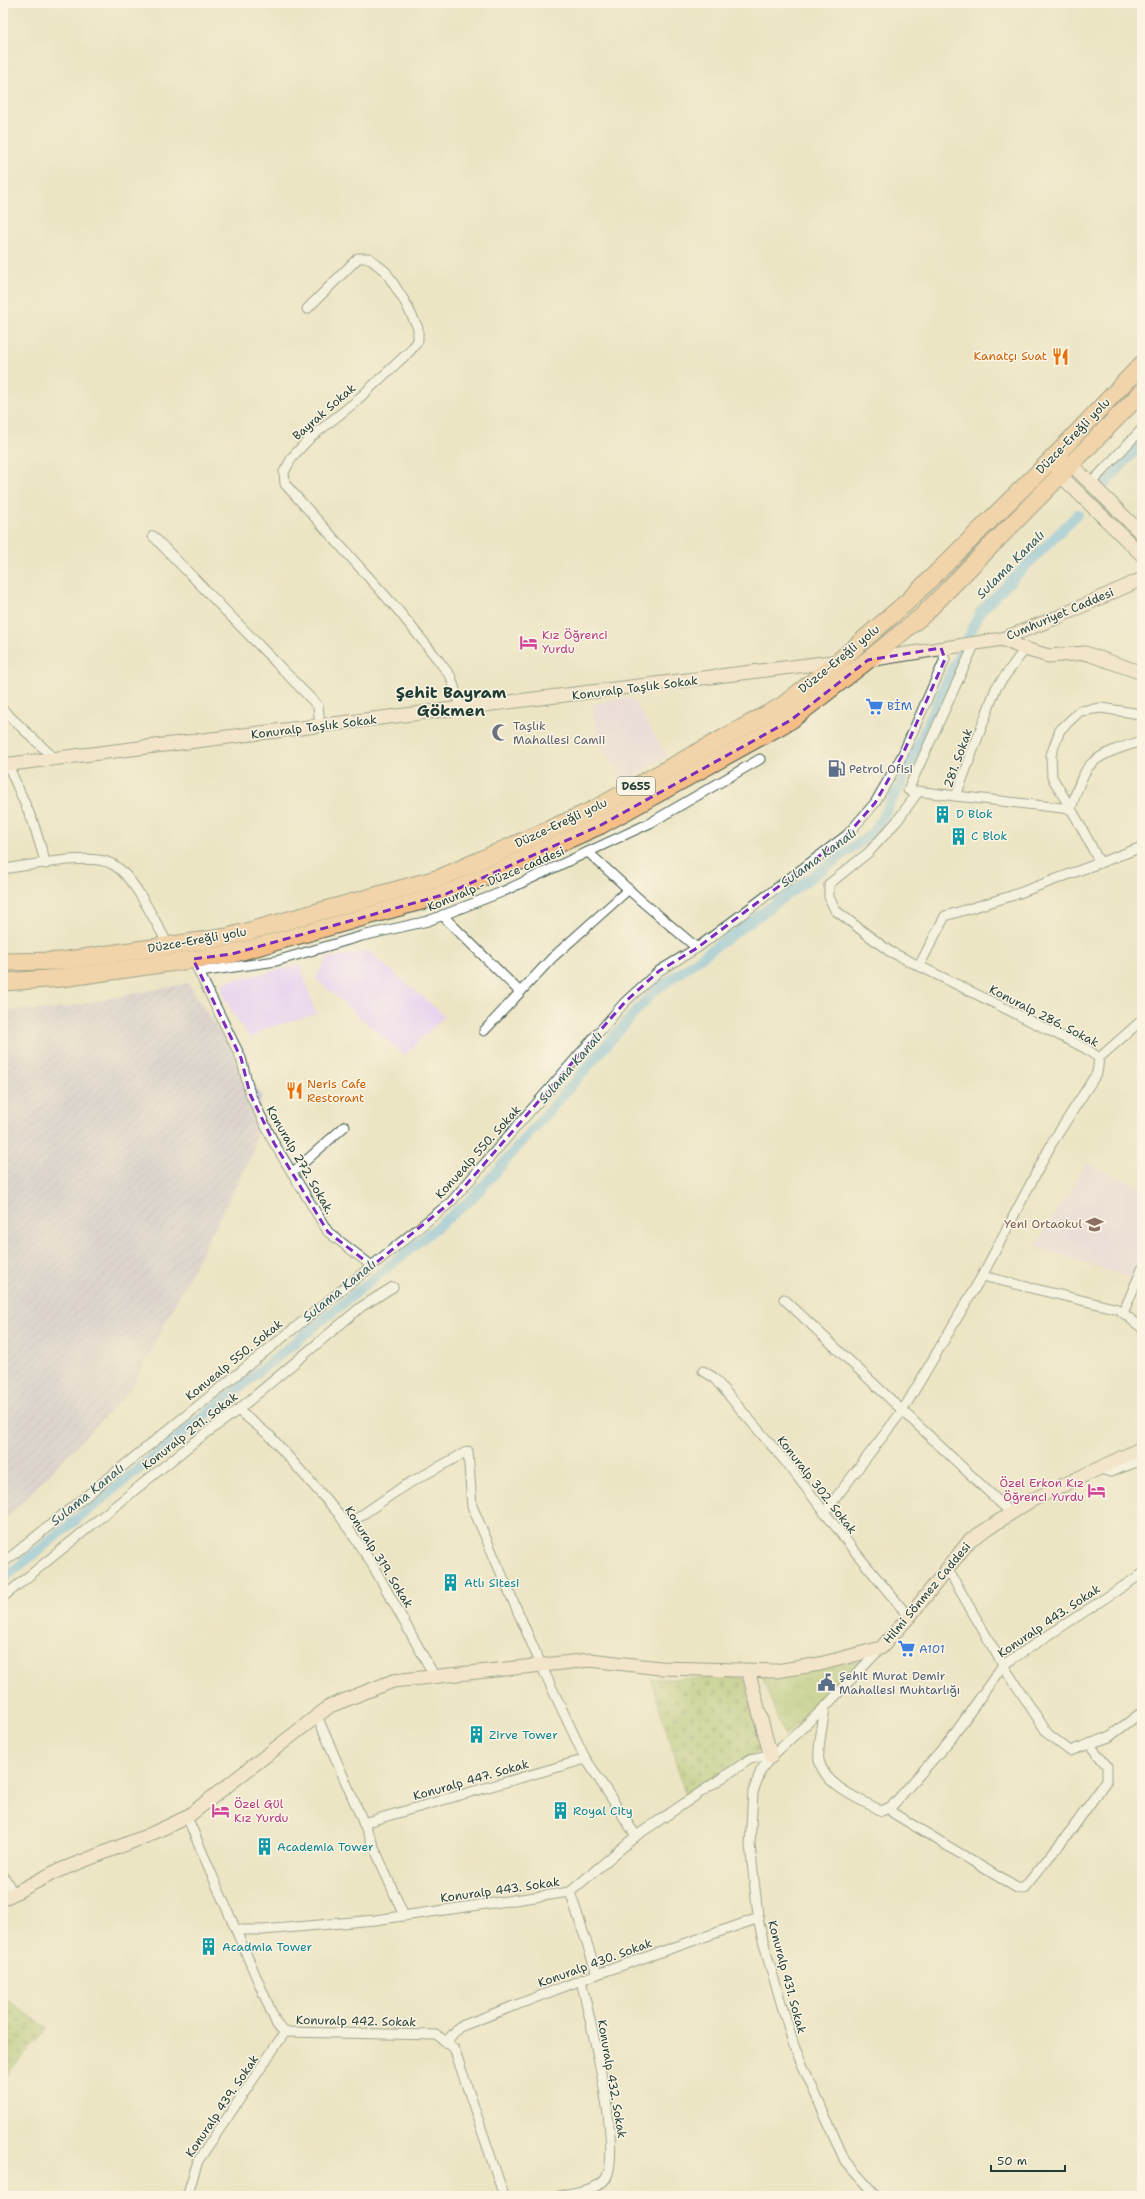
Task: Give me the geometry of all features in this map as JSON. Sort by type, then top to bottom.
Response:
[{"type":"highway","name":"Düzce-Ereğli yolu","points":[[3,962],[61,961],[228,937],[440,878],[593,810],[782,706],[839,661],[906,602],[1054,457],[1142,364]]},
{"type":"highway","name":"Düzce-Ereğli yolu","points":[[3,982],[196,966],[232,954],[446,894],[601,825],[791,720],[868,660],[922,616],[1142,392]]},
{"type":"street","name":"Bayrak Sokak","points":[[307,309],[358,258],[369,258],[386,272],[418,328],[418,342],[410,351],[354,403],[310,438],[293,456],[284,472],[285,484],[398,610],[439,661],[451,677],[461,709]]},
{"type":"street","points":[[1091,483],[1142,429]]},
{"type":"street","points":[[1054,457],[1142,555]]},
{"type":"street","points":[[1066,471],[1091,483],[1142,534]]},
{"type":"street","points":[[154,536],[318,706],[320,726]]},
{"type":"street","name":"Cumhuriyet Caddesi","points":[[868,660],[943,647],[1002,639],[1058,617],[1142,579]]},
{"type":"street","points":[[1002,639],[1025,649],[1049,656],[1085,652],[1142,673]]},
{"type":"street","points":[[956,796],[908,790],[975,643]]},
{"type":"street","name":"Konuealp 550. Sokak","points":[[3,1563],[119,1472],[235,1374],[451,1202],[625,1002],[659,971],[696,948],[847,835],[875,803],[902,756],[945,659],[943,647]]},
{"type":"street","name":"281. Sokak","points":[[1025,649],[996,688],[956,796],[1071,809]]},
{"type":"street","name":"Konuralp Taşlık Sokak","points":[[6,765],[839,661]]},
{"type":"street","points":[[1100,863],[1052,777],[1051,755],[1060,730],[1080,711],[1101,708],[1134,713],[1142,716]]},
{"type":"street","points":[[3,710],[55,759]]},
{"type":"street","points":[[1071,809],[1077,790],[1090,766],[1112,751],[1142,741]]},
{"type":"street","name":"Konuralp - Düzce caddesi","points":[[196,966],[276,961],[442,915],[502,892],[650,823],[760,759]]},
{"type":"street","points":[[6,765],[33,822],[46,864]]},
{"type":"street","name":"Konuralp 286. Sokak","points":[[824,1513],[903,1410],[982,1276],[1052,1144],[1097,1073],[1099,1058],[1085,1048],[889,951],[835,910],[829,896],[829,884],[869,852],[897,821],[918,792]]},
{"type":"street","points":[[919,966],[945,916],[1010,896],[1142,847]]},
{"type":"street","points":[[588,852],[696,948]]},
{"type":"street","points":[[3,869],[84,858],[112,864],[132,883],[169,946]]},
{"type":"street","points":[[484,1031],[552,958],[628,889]]},
{"type":"street","points":[[442,915],[520,992]]},
{"type":"street","name":"Konuralp 272. Sokak.","points":[[196,966],[241,1058],[250,1094],[260,1116],[292,1173],[328,1232],[372,1266]]},
{"type":"street","points":[[1099,1058],[1142,1020]]},
{"type":"street","points":[[292,1173],[345,1126]]},
{"type":"street","points":[[1123,1313],[1142,1269]]},
{"type":"street","points":[[982,1276],[1110,1307],[1123,1313],[1142,1328]]},
{"type":"street","name":"Konuralp 291. Sokak","points":[[3,1598],[194,1442],[238,1410],[362,1307],[393,1287]]},
{"type":"street","points":[[784,1299],[1011,1513]]},
{"type":"street","name":"Konuralp 302. Sokak","points":[[703,1371],[713,1377],[790,1467],[824,1513],[909,1617]]},
{"type":"street","name":"Konuralp 319. Sokak","points":[[238,1410],[270,1436],[338,1513],[372,1564],[435,1677]]},
{"type":"street","name":"Hilmi Sönmez Caddesi","points":[[881,1648],[909,1617],[970,1540],[1030,1501],[1142,1448]]},
{"type":"street","points":[[346,1526],[404,1486],[468,1451],[472,1506],[541,1665],[586,1759],[636,1836]]},
{"type":"street","points":[[1097,1468],[1110,1472],[1142,1460]]},
{"type":"street","points":[[947,1568],[1003,1665],[1048,1734],[1070,1751],[1109,1737],[1142,1712]]},
{"type":"street","name":"Konuralp 443. Sokak","points":[[889,1808],[950,1739],[1003,1665],[1142,1574]]},
{"type":"street","points":[[3,1876],[8,1896],[55,1872],[149,1835],[187,1817],[330,1706],[393,1681],[590,1660],[660,1668],[783,1670],[820,1664],[881,1648]]},
{"type":"street","name":"Konuralp 431. Sokak","points":[[876,2196],[845,2160],[794,2046],[768,1959],[759,1918],[750,1845],[753,1792],[761,1770],[771,1756],[825,1707],[881,1648]]},
{"type":"street","points":[[748,1670],[771,1756]]},
{"type":"street","points":[[825,1707],[819,1759],[827,1776],[852,1796],[882,1811],[889,1808],[893,1813],[1017,1888],[1024,1888],[1072,1829],[1107,1780],[1107,1766],[1089,1744]]},
{"type":"street","points":[[317,1716],[404,1916]]},
{"type":"street","name":"Konuralp 443. Sokak","points":[[237,1930],[263,1930],[404,1916],[570,1892],[636,1836],[750,1759],[771,1756]]},
{"type":"street","name":"Konuralp 447. Sokak","points":[[363,1823],[586,1759]]},
{"type":"street","name":"Konuralp 442. Sokak","points":[[187,1817],[277,2025],[285,2032],[437,2034],[446,2042]]},
{"type":"street","points":[[570,1892],[596,1974]]},
{"type":"street","name":"Konuralp 430. Sokak","points":[[446,2042],[459,2027],[596,1974],[759,1918]]},
{"type":"street","name":"Konuralp 432. Sokak","points":[[559,2196],[598,2185],[606,2177],[612,2150],[598,2055],[581,1980]]},
{"type":"street","name":"Konuralp 439. Sokak","points":[[186,2196],[198,2161],[285,2032]]},
{"type":"street","points":[[446,2042],[454,2048],[504,2196]]},
{"type":"highlighted area","points":[[941,648],[945,659],[902,756],[875,803],[847,835],[697,948],[659,971],[625,1002],[451,1202],[372,1266],[328,1232],[274,1143],[250,1094],[241,1058],[193,959],[232,954],[446,894],[601,825],[791,720],[868,660]]},
{"type":"shaded area","points":[[625,697],[634,701],[667,756],[623,782],[598,740],[593,704]]},
{"type":"shaded area","points":[[368,951],[445,1016],[404,1055],[316,979],[327,958]]},
{"type":"shaded area","points":[[300,965],[316,1014],[264,1029],[251,1039],[232,1012],[224,997],[222,983]]},
{"type":"shaded area","points":[[188,983],[261,1096],[253,1153],[131,1389],[3,1522],[3,1010],[51,1010]]},
{"type":"shaded area","name":"Yeni Ortaokul","points":[[1086,1163],[1142,1188],[1142,1255],[1131,1278],[1035,1247]]},
{"type":"green space","points":[[849,1662],[859,1662],[833,1694],[784,1736],[762,1676],[790,1675]]},
{"type":"green space","points":[[744,1678],[761,1749],[687,1800],[651,1679]]},
{"type":"green space","points":[[3,1997],[47,2028],[3,2079]]},
{"type":"waterway","points":[[1105,484],[1142,443]]},
{"type":"waterway","name":"Sulama Kanalı","points":[[3,1579],[473,1198],[652,993],[874,832],[901,784],[948,678],[981,611],[1078,514]]},
{"type":"place","name":"Kanatçı Suat","points":[[1060,356]]},
{"type":"place","name":"Kız Öğrenci Yurdu","points":[[529,642]]},
{"type":"place","name":"BİM","points":[[874,706]]},
{"type":"place","name":"Taşlık Mahallesi Camii","points":[[500,733]]},
{"type":"place","name":"Petrol Ofisi","points":[[836,769]]},
{"type":"place","name":"D Blok","points":[[943,814]]},
{"type":"place","name":"C Blok","points":[[958,836]]},
{"type":"place","name":"Neris Cafe Restorant","points":[[294,1091]]},
{"type":"place","name":"Yeni Ortaokul","points":[[1095,1224]]},
{"type":"place","name":"Özel Erkon Kız Öğrenci Yurdu","points":[[1097,1490]]},
{"type":"place","name":"Atlı Sitesi","points":[[451,1583]]},
{"type":"place","name":"A101","points":[[906,1649]]},
{"type":"place","name":"Şehit Murat Demir Mahallesi Muhtarlığı","points":[[826,1683]]},
{"type":"place","name":"Zirve Tower","points":[[476,1735]]},
{"type":"place","name":"Özel Gül Kız Yurdu","points":[[221,1811]]},
{"type":"place","name":"Royal City","points":[[560,1811]]},
{"type":"place","name":"Academia Tower","points":[[264,1847]]},
{"type":"place","name":"Acadmia Tower","points":[[209,1947]]},
{"type":"district","name":"Şehit Bayram Gökmen","points":[[451,701]]}]
